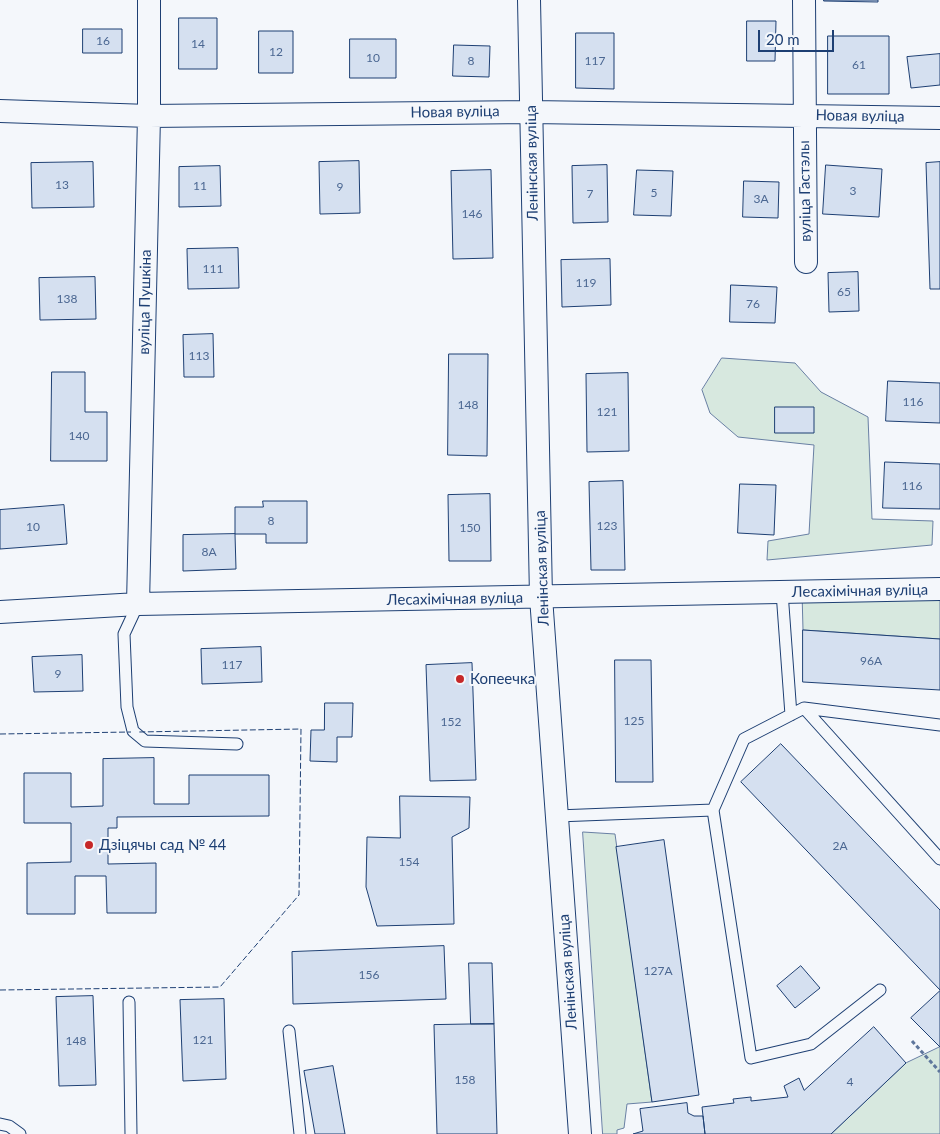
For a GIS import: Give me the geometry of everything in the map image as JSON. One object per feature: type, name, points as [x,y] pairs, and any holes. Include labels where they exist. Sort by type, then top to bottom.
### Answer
[{"type":"street","name":"вуліца Пушкіна","points":[[138,604],[150,116],[148,0]]},
{"type":"street","name":"Ленінская вуліца","points":[[529,0],[542,597],[580,1134]]},
{"type":"street","name":"вуліца Гастэлы","points":[[804,0],[803,115],[806,262]]},
{"type":"street","name":"Новая вуліца","points":[[0,111],[150,116],[531,112],[940,118]]},
{"type":"street","name":"Лесахімічная вуліца","points":[[0,612],[138,604],[940,589]]},
{"type":"lane","points":[[782,592],[791,715]]},
{"type":"lane","points":[[138,604],[124,634],[127,707],[133,731],[145,741],[237,744]]},
{"type":"lane","points":[[804,708],[940,859]]},
{"type":"lane","points":[[880,990],[811,1044],[751,1058],[713,810],[744,739],[804,708],[940,725]]},
{"type":"lane","points":[[557,816],[713,810]]},
{"type":"lane","points":[[129,1002],[131,1134]]},
{"type":"lane","points":[[288,1031],[300,1134]]},
{"type":"lane","points":[[0,1124],[9,1126],[20,1134]]},
{"type":"path","points":[[912,1041],[940,1072]]},
{"type":"shaded area","points":[[722,358],[795,363],[821,392],[868,417],[872,519],[933,521],[932,545],[767,560],[768,541],[809,534],[814,445],[738,437],[710,413],[702,390]]},
{"type":"shaded area","points":[[940,589],[940,639],[803,630],[802,592]]},
{"type":"shaded area","points":[[583,832],[615,834],[652,1102],[627,1104],[624,1128],[617,1130],[617,1134],[603,1134]]},
{"type":"shaded area","points":[[940,1047],[940,1134],[831,1134],[906,1063]]},
{"type":"building","points":[[878,0],[878,2],[824,1]]},
{"type":"building","points":[[179,18],[217,18],[217,69],[179,69]]},
{"type":"building","points":[[747,21],[776,21],[775,61],[747,61]]},
{"type":"building","points":[[83,29],[122,29],[122,53],[83,53]]},
{"type":"building","points":[[259,31],[293,31],[293,73],[259,73]]},
{"type":"building","points":[[576,33],[614,33],[614,89],[576,88]]},
{"type":"building","points":[[828,36],[889,36],[889,94],[828,94]]},
{"type":"building","points":[[350,39],[396,39],[396,78],[350,78]]},
{"type":"building","points":[[454,45],[490,46],[489,77],[453,76]]},
{"type":"building","points":[[940,54],[940,85],[911,88],[907,57]]},
{"type":"building","points":[[359,161],[360,213],[320,214],[319,162]]},
{"type":"building","points":[[93,162],[94,207],[32,208],[31,163]]},
{"type":"building","points":[[940,162],[940,289],[930,289],[926,163]]},
{"type":"building","points":[[607,165],[608,222],[573,223],[572,166]]},
{"type":"building","points":[[826,165],[882,169],[879,217],[823,214]]},
{"type":"building","points":[[220,166],[221,206],[179,207],[179,167]]},
{"type":"building","points":[[491,170],[493,258],[453,259],[451,171]]},
{"type":"building","points":[[637,170],[673,171],[671,216],[634,215]]},
{"type":"building","points":[[744,181],[779,182],[778,218],[743,217]]},
{"type":"building","points":[[238,248],[239,288],[188,289],[187,249]]},
{"type":"building","points":[[610,259],[611,305],[562,307],[561,260]]},
{"type":"building","points":[[858,272],[859,311],[829,312],[828,273]]},
{"type":"building","points":[[95,277],[96,319],[40,320],[39,278]]},
{"type":"building","points":[[731,285],[777,287],[775,323],[730,322]]},
{"type":"building","points":[[213,334],[214,377],[184,377],[183,335]]},
{"type":"building","points":[[449,354],[488,354],[487,456],[448,455]]},
{"type":"building","points":[[52,372],[85,372],[85,412],[107,412],[107,461],[51,461]]},
{"type":"building","points":[[628,373],[629,451],[587,452],[586,374]]},
{"type":"building","points":[[888,381],[940,383],[940,423],[886,421]]},
{"type":"building","points":[[775,407],[814,407],[814,433],[775,433]]},
{"type":"building","points":[[885,462],[940,464],[940,509],[883,508]]},
{"type":"building","points":[[623,481],[625,570],[591,570],[589,482]]},
{"type":"building","points":[[740,484],[776,485],[774,535],[738,533]]},
{"type":"building","points":[[490,494],[491,561],[449,561],[448,495]]},
{"type":"building","points":[[263,501],[307,501],[307,543],[266,543],[266,534],[235,534],[235,507],[263,507]]},
{"type":"building","points":[[64,505],[67,544],[0,549],[0,510]]},
{"type":"building","points":[[235,534],[236,569],[183,571],[183,535]]},
{"type":"building","points":[[803,630],[940,639],[940,690],[803,682]]},
{"type":"building","points":[[261,647],[262,682],[202,684],[201,649]]},
{"type":"building","points":[[82,655],[83,691],[34,692],[32,657]]},
{"type":"building","points":[[615,660],[651,660],[653,782],[616,782]]},
{"type":"building","points":[[472,663],[476,780],[430,781],[426,665]]},
{"type":"building","points":[[325,703],[353,703],[352,737],[337,737],[337,762],[310,761],[311,730],[324,730]]},
{"type":"building","points":[[781,744],[940,910],[940,990],[741,782]]},
{"type":"building","name":"Дзіцячы сад № 44","points":[[154,758],[154,804],[189,804],[189,775],[269,775],[269,816],[117,817],[117,828],[108,828],[108,864],[156,863],[156,913],[107,913],[106,876],[75,876],[75,914],[27,914],[27,863],[71,862],[71,823],[24,823],[24,773],[71,773],[71,807],[103,806],[103,759]]},
{"type":"building","points":[[400,796],[470,797],[469,828],[452,837],[454,924],[377,926],[366,887],[367,837],[400,838]]},
{"type":"building","points":[[664,840],[699,1095],[652,1102],[616,847]]},
{"type":"building","points":[[444,946],[446,999],[293,1004],[292,952]]},
{"type":"building","points":[[469,963],[492,963],[494,1024],[471,1024]]},
{"type":"building","points":[[801,966],[820,988],[795,1008],[777,986]]},
{"type":"building","points":[[940,991],[940,1047],[911,1018]]},
{"type":"building","points":[[93,996],[96,1085],[59,1086],[56,997]]},
{"type":"building","points":[[224,999],[226,1079],[183,1081],[180,1000]]},
{"type":"building","points":[[494,1024],[497,1134],[437,1134],[434,1025]]},
{"type":"building","points":[[874,1027],[906,1063],[831,1134],[705,1134],[702,1107],[734,1103],[733,1099],[751,1097],[751,1101],[788,1097],[784,1086],[799,1078],[804,1090]]},
{"type":"building","points":[[333,1066],[345,1134],[315,1134],[304,1071]]},
{"type":"building","points":[[687,1103],[688,1113],[694,1116],[703,1116],[705,1134],[633,1134],[643,1131],[640,1109]]},
{"type":"fence","points":[[0,990],[220,987],[299,895],[301,729],[139,732]]},
{"type":"fence","points":[[0,734],[131,732]]},
{"type":"place","name":"Копеечка","points":[[460,679]]},
{"type":"place","name":"Дзіцячы сад № 44","points":[[89,845]]}]
